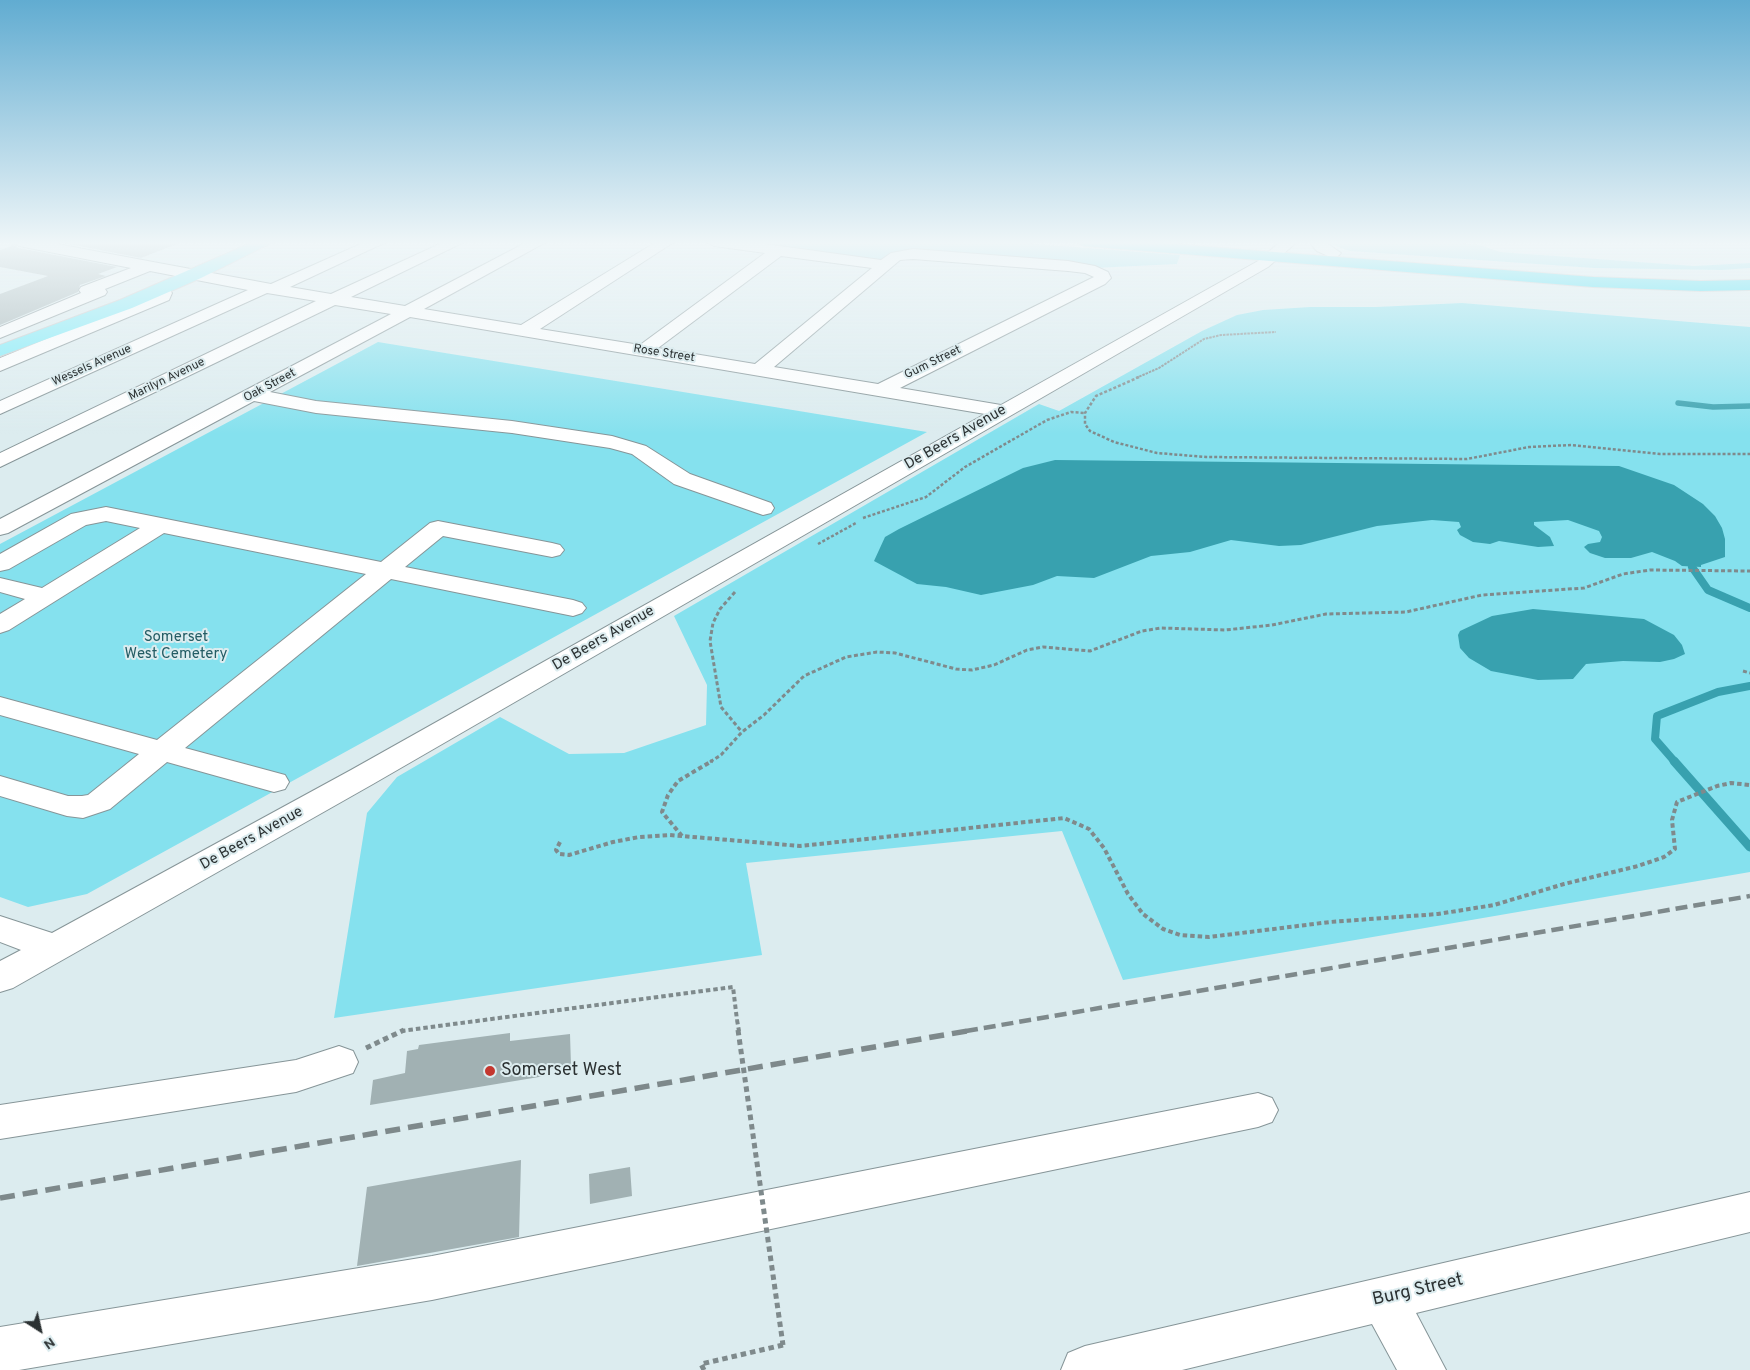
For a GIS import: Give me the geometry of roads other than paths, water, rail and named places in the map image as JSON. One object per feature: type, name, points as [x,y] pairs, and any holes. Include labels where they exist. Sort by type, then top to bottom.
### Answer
[{"type":"main road","points":[[41,334],[99,306]]},
{"type":"main road","points":[[0,350],[118,306]]},
{"type":"street","points":[[0,333],[65,306]]},
{"type":"street","points":[[0,365],[142,306]]},
{"type":"street","name":"Wessels Avenue","points":[[0,408],[231,306]]},
{"type":"street","name":"Marilyn Avenue","points":[[0,461],[321,306]]},
{"type":"street","name":"Rose Street","points":[[379,306],[1004,411]]},
{"type":"street","name":"Oak Street","points":[[1,528],[421,306]]},
{"type":"street","points":[[524,331],[564,306]]},
{"type":"street","points":[[643,351],[704,306]]},
{"type":"street","points":[[759,370],[834,306]]},
{"type":"street","name":"Gum Street","points":[[882,390],[1047,306]]},
{"type":"street","name":"De Beers Avenue","points":[[0,978],[362,778],[1189,306]]},
{"type":"street","points":[[0,338],[21,342]]},
{"type":"street","points":[[254,395],[316,406],[512,427],[612,442],[639,450],[682,479],[763,508]]},
{"type":"street","points":[[0,564],[88,516],[117,514],[573,608]]},
{"type":"street","points":[[0,624],[162,524]]},
{"type":"street","points":[[0,786],[67,806],[91,805],[109,796],[433,530],[441,527],[552,550]]},
{"type":"street","points":[[0,585],[45,596]]},
{"type":"street","points":[[0,706],[274,782]]},
{"type":"street","points":[[0,930],[54,947]]},
{"type":"street","points":[[0,1122],[296,1076],[339,1062]]},
{"type":"street","points":[[0,1350],[432,1278],[1258,1110]]},
{"type":"street","name":"Burg Street","points":[[1086,1370],[1750,1212]]},
{"type":"street","points":[[1384,1300],[1422,1370]]},
{"type":"waterway","points":[[1678,403],[1713,407],[1750,406]]},
{"type":"waterway","points":[[1692,567],[1708,590],[1750,608]]},
{"type":"waterway","points":[[1675,762],[1655,739],[1657,716],[1718,692],[1750,686]]},
{"type":"waterway","points":[[1674,761],[1750,847]]},
{"type":"railway","points":[[966,1031],[1750,896]]},
{"type":"railway","points":[[0,1198],[973,1030]]},
{"type":"place","name":"Somerset West","points":[[490,1071]]},
{"type":"park label","name":"Somerset West Cemetery","points":[[176,646]]}]
